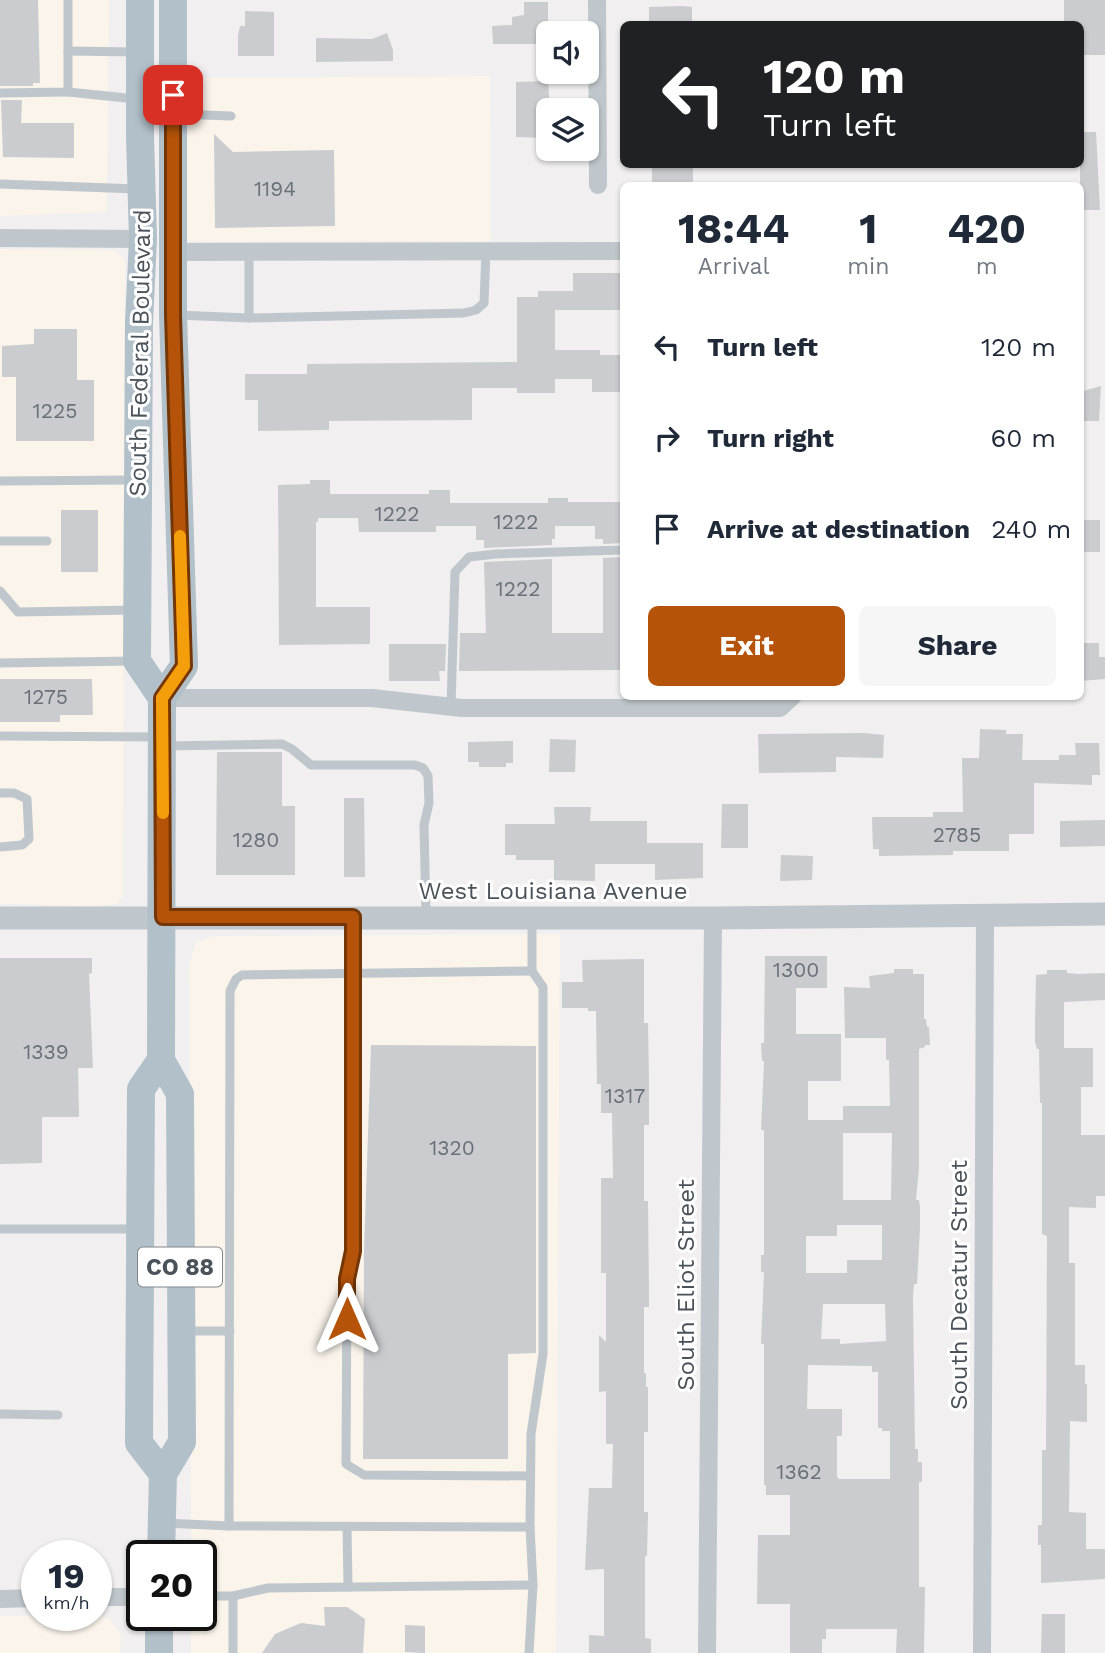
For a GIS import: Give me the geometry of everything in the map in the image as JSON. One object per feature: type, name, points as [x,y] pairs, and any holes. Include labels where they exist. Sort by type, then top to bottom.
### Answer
[{"type":"main road","name":"South Federal Boulevard","points":[[137,661],[142,239],[140,0]]},
{"type":"main road","name":"South Federal Boulevard","points":[[162,698],[184,666],[173,315],[173,0]]},
{"type":"main road","points":[[137,661],[162,698]]},
{"type":"main road","name":"CO 88","points":[[161,1540],[163,1474],[182,1442],[180,1094],[161,1060],[162,698]]},
{"type":"main road","name":"CO 88","points":[[161,1060],[141,1089],[139,1443],[163,1474]]},
{"type":"main road","points":[[159,1631],[159,1653]]},
{"type":"street","points":[[597,0],[598,185]]},
{"type":"street","points":[[0,239],[142,239]]},
{"type":"street","points":[[175,252],[620,251]]},
{"type":"street","points":[[162,698],[372,698],[451,706],[780,708],[789,700]]},
{"type":"street","name":"West Louisiana Avenue","points":[[0,918],[713,918],[1105,914]]},
{"type":"street","name":"South Decatur Street","points":[[982,1653],[985,917]]},
{"type":"street","name":"South Eliot Street","points":[[707,1653],[713,918]]},
{"type":"street","points":[[0,1599],[21,1598]]},
{"type":"lane","points":[[68,0],[68,92]]},
{"type":"lane","points":[[68,51],[140,52]]},
{"type":"lane","points":[[0,93],[68,92],[140,99]]},
{"type":"lane","points":[[173,114],[231,116]]},
{"type":"lane","points":[[0,184],[142,189]]},
{"type":"lane","points":[[173,315],[249,318],[464,313],[476,310],[484,303],[486,251]]},
{"type":"lane","points":[[249,252],[249,318]]},
{"type":"lane","points":[[0,481],[138,480]]},
{"type":"lane","points":[[0,541],[47,541]]},
{"type":"lane","points":[[451,706],[454,572],[469,556],[620,550]]},
{"type":"lane","points":[[0,591],[18,612],[137,610]]},
{"type":"lane","points":[[0,663],[137,661]]},
{"type":"lane","points":[[0,736],[282,744],[311,765],[415,765],[423,768],[428,776],[429,803],[425,825],[426,917]]},
{"type":"lane","points":[[0,793],[14,793],[27,799],[29,839],[22,845],[0,847]]},
{"type":"lane","points":[[353,917],[353,1251],[347,1279],[346,1464],[364,1475],[530,1476]]},
{"type":"lane","points":[[529,1653],[533,1585],[530,1527],[531,1434],[543,1354],[542,987],[532,971],[532,917]]},
{"type":"lane","points":[[229,1526],[232,984],[242,975],[532,971]]},
{"type":"lane","points":[[0,1229],[140,1229]]},
{"type":"lane","points":[[180,1331],[230,1331]]},
{"type":"lane","points":[[0,1414],[58,1415]]},
{"type":"lane","points":[[162,1523],[229,1526],[530,1527]]},
{"type":"lane","points":[[347,1527],[348,1587]]},
{"type":"lane","points":[[217,1596],[233,1596],[268,1588],[533,1585]]},
{"type":"lane","points":[[233,1596],[233,1653]]},
{"type":"shaded area","points":[[0,0],[109,0],[107,212],[0,216]]},
{"type":"shaded area","points":[[490,76],[491,241],[186,241],[182,78]]},
{"type":"shaded area","points":[[0,249],[114,250],[125,260],[123,897],[117,904],[0,904]]},
{"type":"shaded area","points":[[560,934],[556,1653],[191,1653],[191,1631],[217,1631],[217,1540],[191,1540],[189,964],[196,942],[215,936]]},
{"type":"shaded area","points":[[0,1616],[21,1616],[21,1631],[112,1631],[112,1622],[121,1635],[120,1653],[0,1653]]},
{"type":"building","points":[[0,0],[38,0],[40,83],[33,83],[33,86],[0,86]]},
{"type":"building","points":[[1064,0],[1105,0],[1105,55],[1084,55],[1084,21],[1064,21]]},
{"type":"building","points":[[524,2],[548,2],[548,21],[536,21],[536,44],[493,44],[492,26],[512,25],[512,17],[524,15]]},
{"type":"building","points":[[649,7],[692,7],[692,21],[649,21]]},
{"type":"building","points":[[245,11],[274,12],[274,56],[238,56],[238,35],[240,26],[245,26]]},
{"type":"building","points":[[387,33],[393,50],[393,61],[316,62],[316,38],[372,39]]},
{"type":"building","points":[[516,82],[548,84],[549,98],[536,98],[536,138],[516,137]]},
{"type":"building","points":[[1,100],[22,100],[21,123],[74,123],[74,158],[3,157]]},
{"type":"building","points":[[1084,132],[1096,132],[1100,210],[1084,210],[1084,182],[1080,182],[1080,168],[1084,168]]},
{"type":"building","points":[[214,134],[233,152],[334,150],[335,226],[215,228]]},
{"type":"building","points":[[652,168],[693,168],[693,182],[652,182]]},
{"type":"building","points":[[573,273],[620,273],[620,310],[555,310],[555,350],[600,350],[600,355],[620,355],[620,392],[592,392],[592,379],[555,379],[555,393],[517,393],[517,388],[472,388],[472,420],[329,421],[329,430],[258,431],[258,400],[245,400],[245,374],[307,374],[307,364],[517,362],[517,297],[538,297],[538,291],[573,291]]},
{"type":"building","points":[[34,329],[77,329],[77,380],[94,380],[94,441],[16,441],[16,377],[2,377],[2,346],[34,344]]},
{"type":"building","points":[[1101,386],[1099,421],[1084,421],[1084,391]]},
{"type":"building","points":[[310,480],[330,480],[330,494],[429,494],[429,490],[450,490],[450,503],[548,503],[548,498],[568,498],[568,502],[620,502],[620,543],[603,544],[603,539],[595,539],[595,526],[555,526],[552,545],[484,548],[484,540],[476,540],[476,526],[436,526],[436,532],[359,532],[358,518],[318,518],[316,607],[370,607],[370,644],[279,645],[278,485],[310,484]]},
{"type":"building","points":[[61,510],[98,510],[98,572],[61,572]]},
{"type":"building","points":[[1084,520],[1100,520],[1100,552],[1084,552]]},
{"type":"building","points":[[620,557],[620,670],[459,671],[460,633],[486,633],[484,562],[552,559],[552,633],[603,633],[603,558]]},
{"type":"building","points":[[1084,643],[1099,643],[1099,657],[1105,657],[1105,679],[1084,681]]},
{"type":"building","points":[[389,644],[446,644],[445,671],[439,671],[440,681],[389,681]]},
{"type":"building","points":[[0,679],[92,679],[93,715],[60,715],[60,722],[0,722]]},
{"type":"building","points":[[980,729],[1023,734],[1022,760],[1059,760],[1059,755],[1076,755],[1075,743],[1099,743],[1100,775],[1092,775],[1092,785],[1034,783],[1034,834],[1009,834],[1009,851],[953,851],[953,855],[879,856],[879,849],[873,849],[872,817],[933,817],[933,812],[963,812],[962,758],[979,758]]},
{"type":"building","points":[[758,734],[884,735],[883,758],[836,757],[836,772],[759,773]]},
{"type":"building","points":[[550,739],[576,740],[575,772],[549,772]]},
{"type":"building","points":[[513,741],[513,763],[506,763],[506,767],[479,767],[479,762],[468,762],[468,742]]},
{"type":"building","points":[[217,752],[282,752],[282,806],[295,806],[295,875],[216,875]]},
{"type":"building","points":[[344,798],[364,798],[365,877],[344,877]]},
{"type":"building","points":[[722,804],[748,804],[748,848],[721,848]]},
{"type":"building","points":[[554,807],[591,807],[590,821],[647,821],[647,843],[703,843],[703,878],[655,880],[655,864],[595,864],[595,881],[554,880],[554,860],[516,860],[516,855],[505,855],[505,824],[555,824]]},
{"type":"building","points":[[1105,820],[1105,846],[1060,847],[1060,821]]},
{"type":"building","points":[[781,855],[813,856],[812,880],[780,881]]},
{"type":"building","points":[[765,956],[827,956],[827,988],[796,988],[796,1034],[841,1034],[841,1081],[808,1081],[808,1120],[843,1120],[843,1106],[890,1106],[886,1038],[845,1038],[844,987],[870,988],[869,976],[894,973],[894,969],[913,969],[913,974],[924,974],[924,1019],[929,1027],[930,1045],[919,1049],[919,1168],[916,1200],[919,1200],[920,1207],[920,1228],[917,1284],[914,1284],[913,1297],[915,1449],[918,1449],[918,1462],[922,1462],[922,1482],[919,1482],[919,1587],[925,1587],[924,1653],[896,1653],[897,1629],[826,1629],[826,1639],[822,1639],[822,1653],[790,1653],[790,1604],[757,1604],[758,1535],[790,1535],[790,1495],[766,1495],[764,1485],[764,1344],[761,1344],[764,1272],[761,1272],[761,1255],[764,1255],[764,1130],[761,1130],[764,1061],[761,1043],[764,1043]],"holes":[[[843,1133],[892,1133],[891,1200],[843,1200]],[[837,1225],[882,1225],[882,1260],[847,1260],[847,1273],[806,1273],[806,1236],[837,1236]],[[823,1304],[885,1304],[886,1341],[840,1344],[840,1339],[821,1339]],[[808,1365],[872,1366],[872,1372],[878,1372],[878,1428],[890,1431],[890,1479],[839,1479],[837,1436],[842,1436],[842,1409],[807,1409]]]},
{"type":"building","points":[[0,958],[92,958],[92,973],[89,974],[93,1068],[78,1068],[79,1117],[42,1117],[42,1163],[0,1164]]},
{"type":"building","points":[[644,959],[644,1023],[648,1023],[649,1081],[649,1125],[644,1125],[644,1201],[648,1201],[649,1293],[649,1307],[644,1307],[644,1373],[648,1387],[648,1432],[644,1432],[644,1512],[648,1512],[645,1638],[651,1639],[651,1653],[589,1653],[589,1635],[604,1636],[604,1569],[585,1570],[589,1488],[612,1488],[613,1444],[606,1444],[606,1391],[599,1392],[599,1335],[606,1342],[606,1273],[601,1273],[601,1178],[613,1178],[612,1113],[601,1113],[601,1084],[597,1084],[596,1011],[588,1011],[588,1008],[562,1008],[562,982],[583,982],[582,960]]},
{"type":"building","points":[[1047,970],[1067,970],[1067,973],[1078,974],[1105,973],[1105,1000],[1064,1002],[1064,1048],[1093,1048],[1093,1087],[1081,1087],[1081,1135],[1105,1135],[1105,1196],[1096,1196],[1096,1208],[1069,1207],[1069,1263],[1075,1263],[1075,1365],[1085,1365],[1087,1422],[1070,1421],[1069,1512],[1086,1513],[1086,1549],[1105,1549],[1105,1579],[1041,1583],[1038,1525],[1042,1525],[1042,1450],[1046,1450],[1047,1236],[1042,1234],[1042,1103],[1035,1021],[1036,975],[1047,974]]},
{"type":"building","points":[[371,1045],[536,1046],[536,1353],[508,1354],[508,1459],[363,1459],[364,1251]]},
{"type":"building","points":[[324,1607],[347,1607],[365,1619],[363,1653],[262,1653],[275,1634],[301,1623],[325,1626]]},
{"type":"building","points":[[1042,1614],[1065,1614],[1065,1653],[1041,1653]]},
{"type":"building","points":[[405,1625],[425,1626],[425,1653],[405,1652]]},
{"type":"slow traffic","points":[[163,813],[162,698],[184,666],[180,536]]},
{"type":"route","points":[[173,95],[173,315],[184,666],[162,698],[163,917],[353,917],[353,1251],[347,1279],[347,1319]]}]
